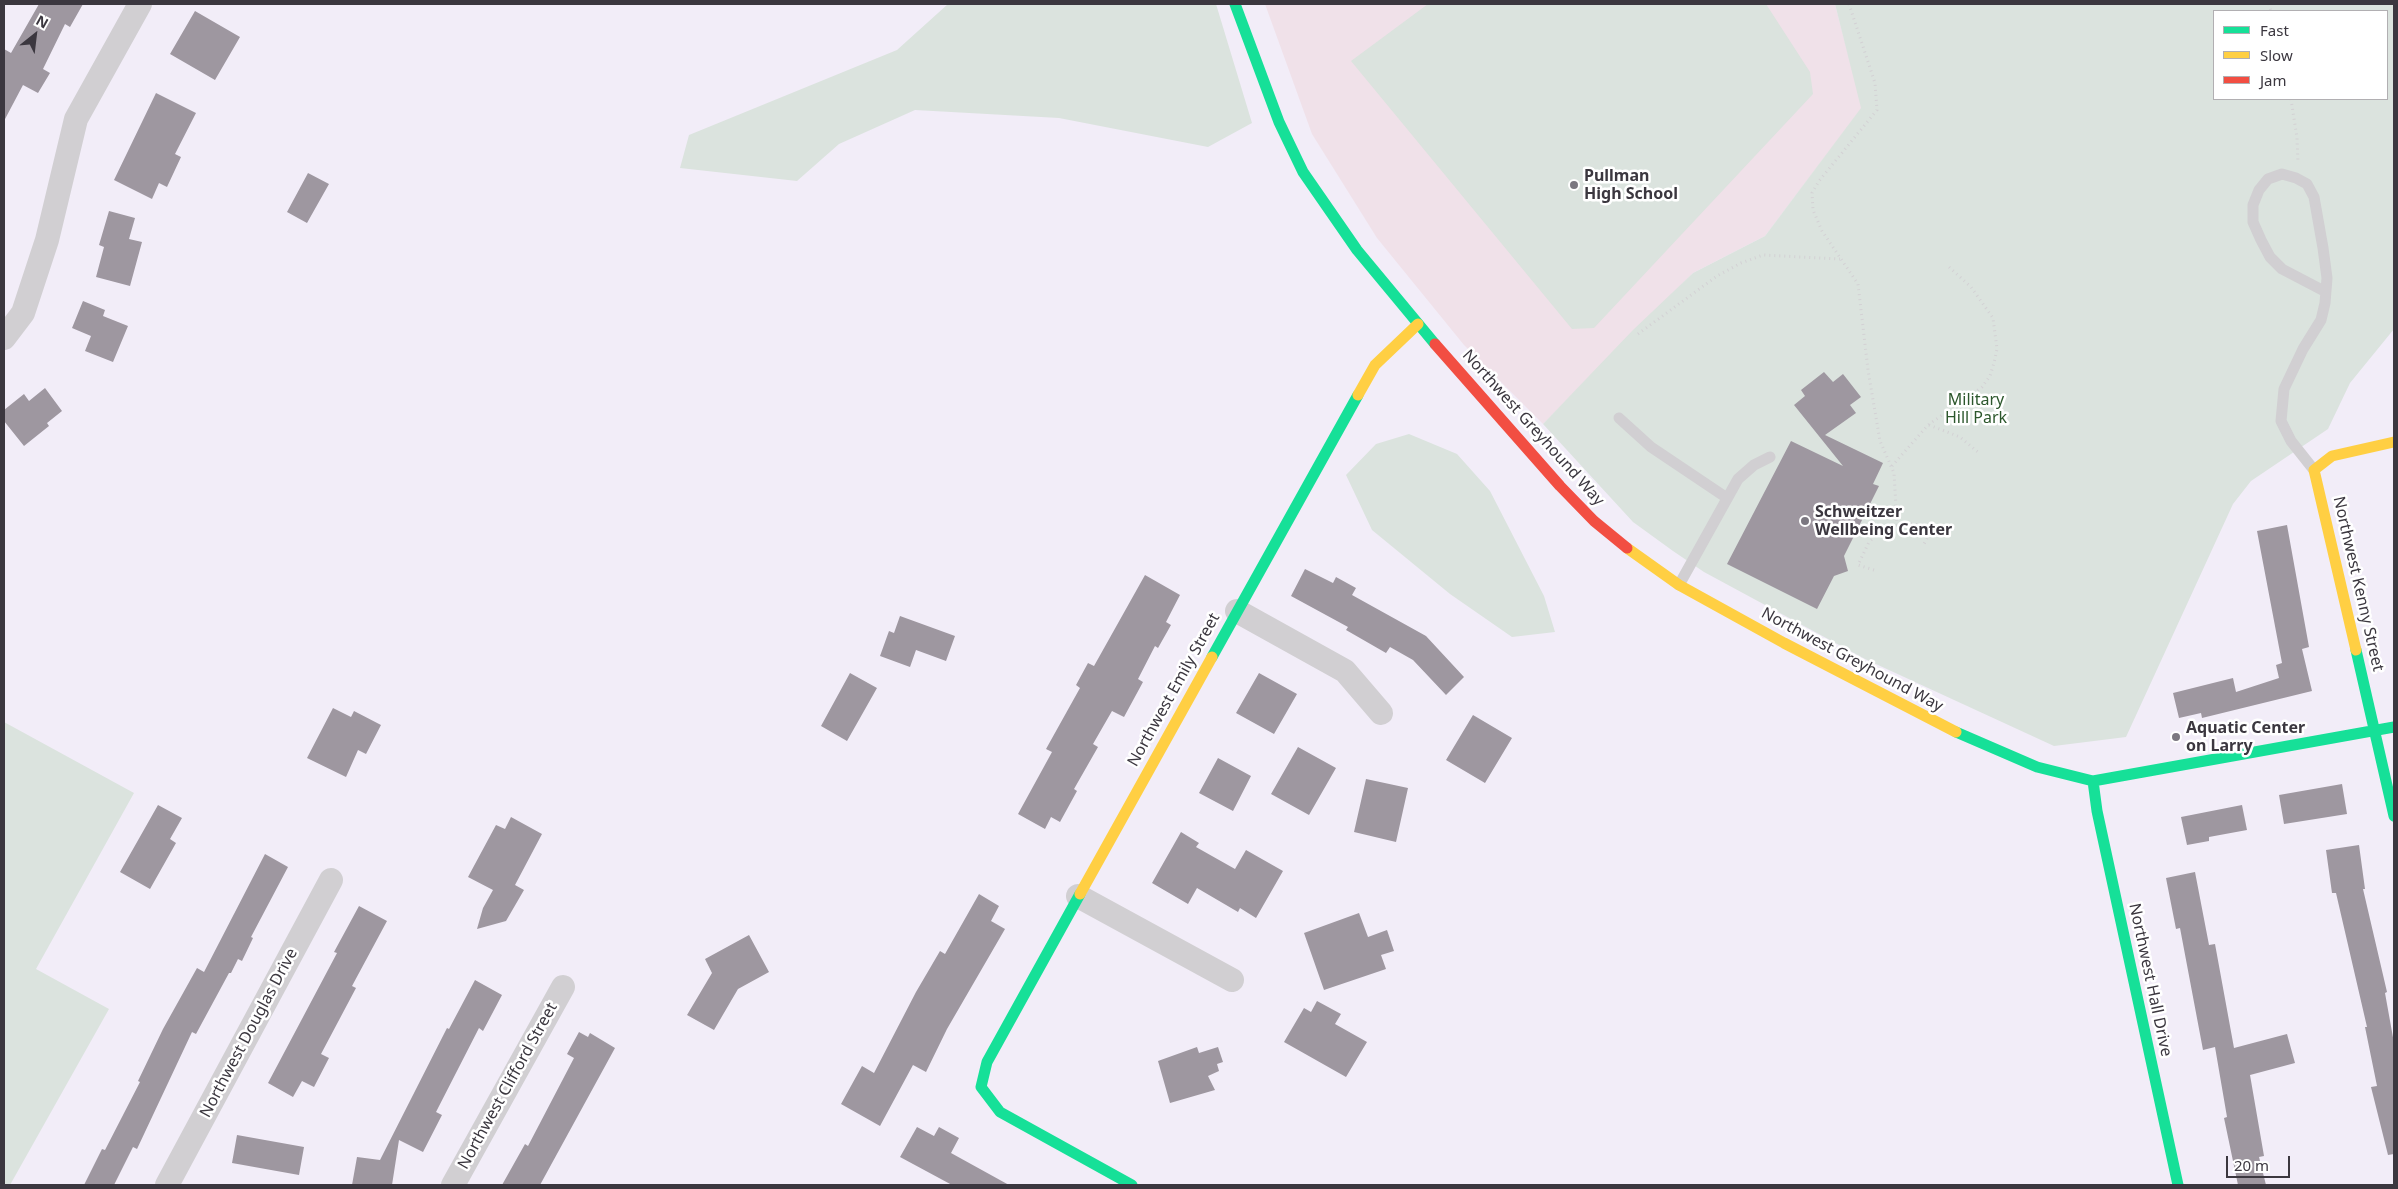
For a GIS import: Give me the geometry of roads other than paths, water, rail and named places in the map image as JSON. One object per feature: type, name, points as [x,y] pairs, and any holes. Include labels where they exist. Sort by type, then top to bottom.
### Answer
[{"type":"street","points":[[4,338],[23,313],[46,240],[76,119],[140,4]]},
{"type":"street","name":"Northwest Greyhound Way","points":[[1235,4],[1279,122],[1303,172],[1357,250],[1418,324],[1560,486],[1594,521],[1679,585],[1800,652],[1954,731],[2037,767],[2093,781]]},
{"type":"street","name":"Northwest Emily Street","points":[[1132,1185],[1000,1112],[981,1087],[987,1062],[1366,379],[1382,358],[1418,324]]},
{"type":"street","points":[[2314,470],[2332,456],[2394,442]]},
{"type":"street","name":"Northwest Kenny Street","points":[[2314,470],[2376,731],[2394,816]]},
{"type":"street","points":[[1237,611],[1345,671],[1381,713]]},
{"type":"street","points":[[2093,781],[2394,727]]},
{"type":"street","name":"Northwest Hall Drive","points":[[2093,781],[2097,811],[2178,1185]]},
{"type":"street","name":"Northwest Douglas Drive","points":[[167,1185],[331,880]]},
{"type":"street","points":[[1078,896],[1232,980]]},
{"type":"street","name":"Northwest Clifford Street","points":[[453,1185],[563,987]]},
{"type":"lane","points":[[2314,470],[2291,441],[2281,421],[2284,389],[2303,349],[2321,320],[2326,292],[2326,271],[2314,197],[2307,184],[2282,174],[2268,179],[2259,190],[2253,205],[2253,222],[2270,257],[2282,269],[2326,292]]},
{"type":"lane","points":[[1620,418],[1651,447],[1727,498]]},
{"type":"lane","points":[[1679,585],[1738,479],[1754,465],[1770,457]]},
{"type":"place","name":"Pullman High School","points":[[1574,185]]},
{"type":"place","name":"Schweitzer Wellbeing Center","points":[[1805,521]]},
{"type":"place","name":"Aquatic Center on Larry","points":[[2176,737]]},
{"type":"park label","name":"Military Hill Park","points":[[1976,409]]}]
